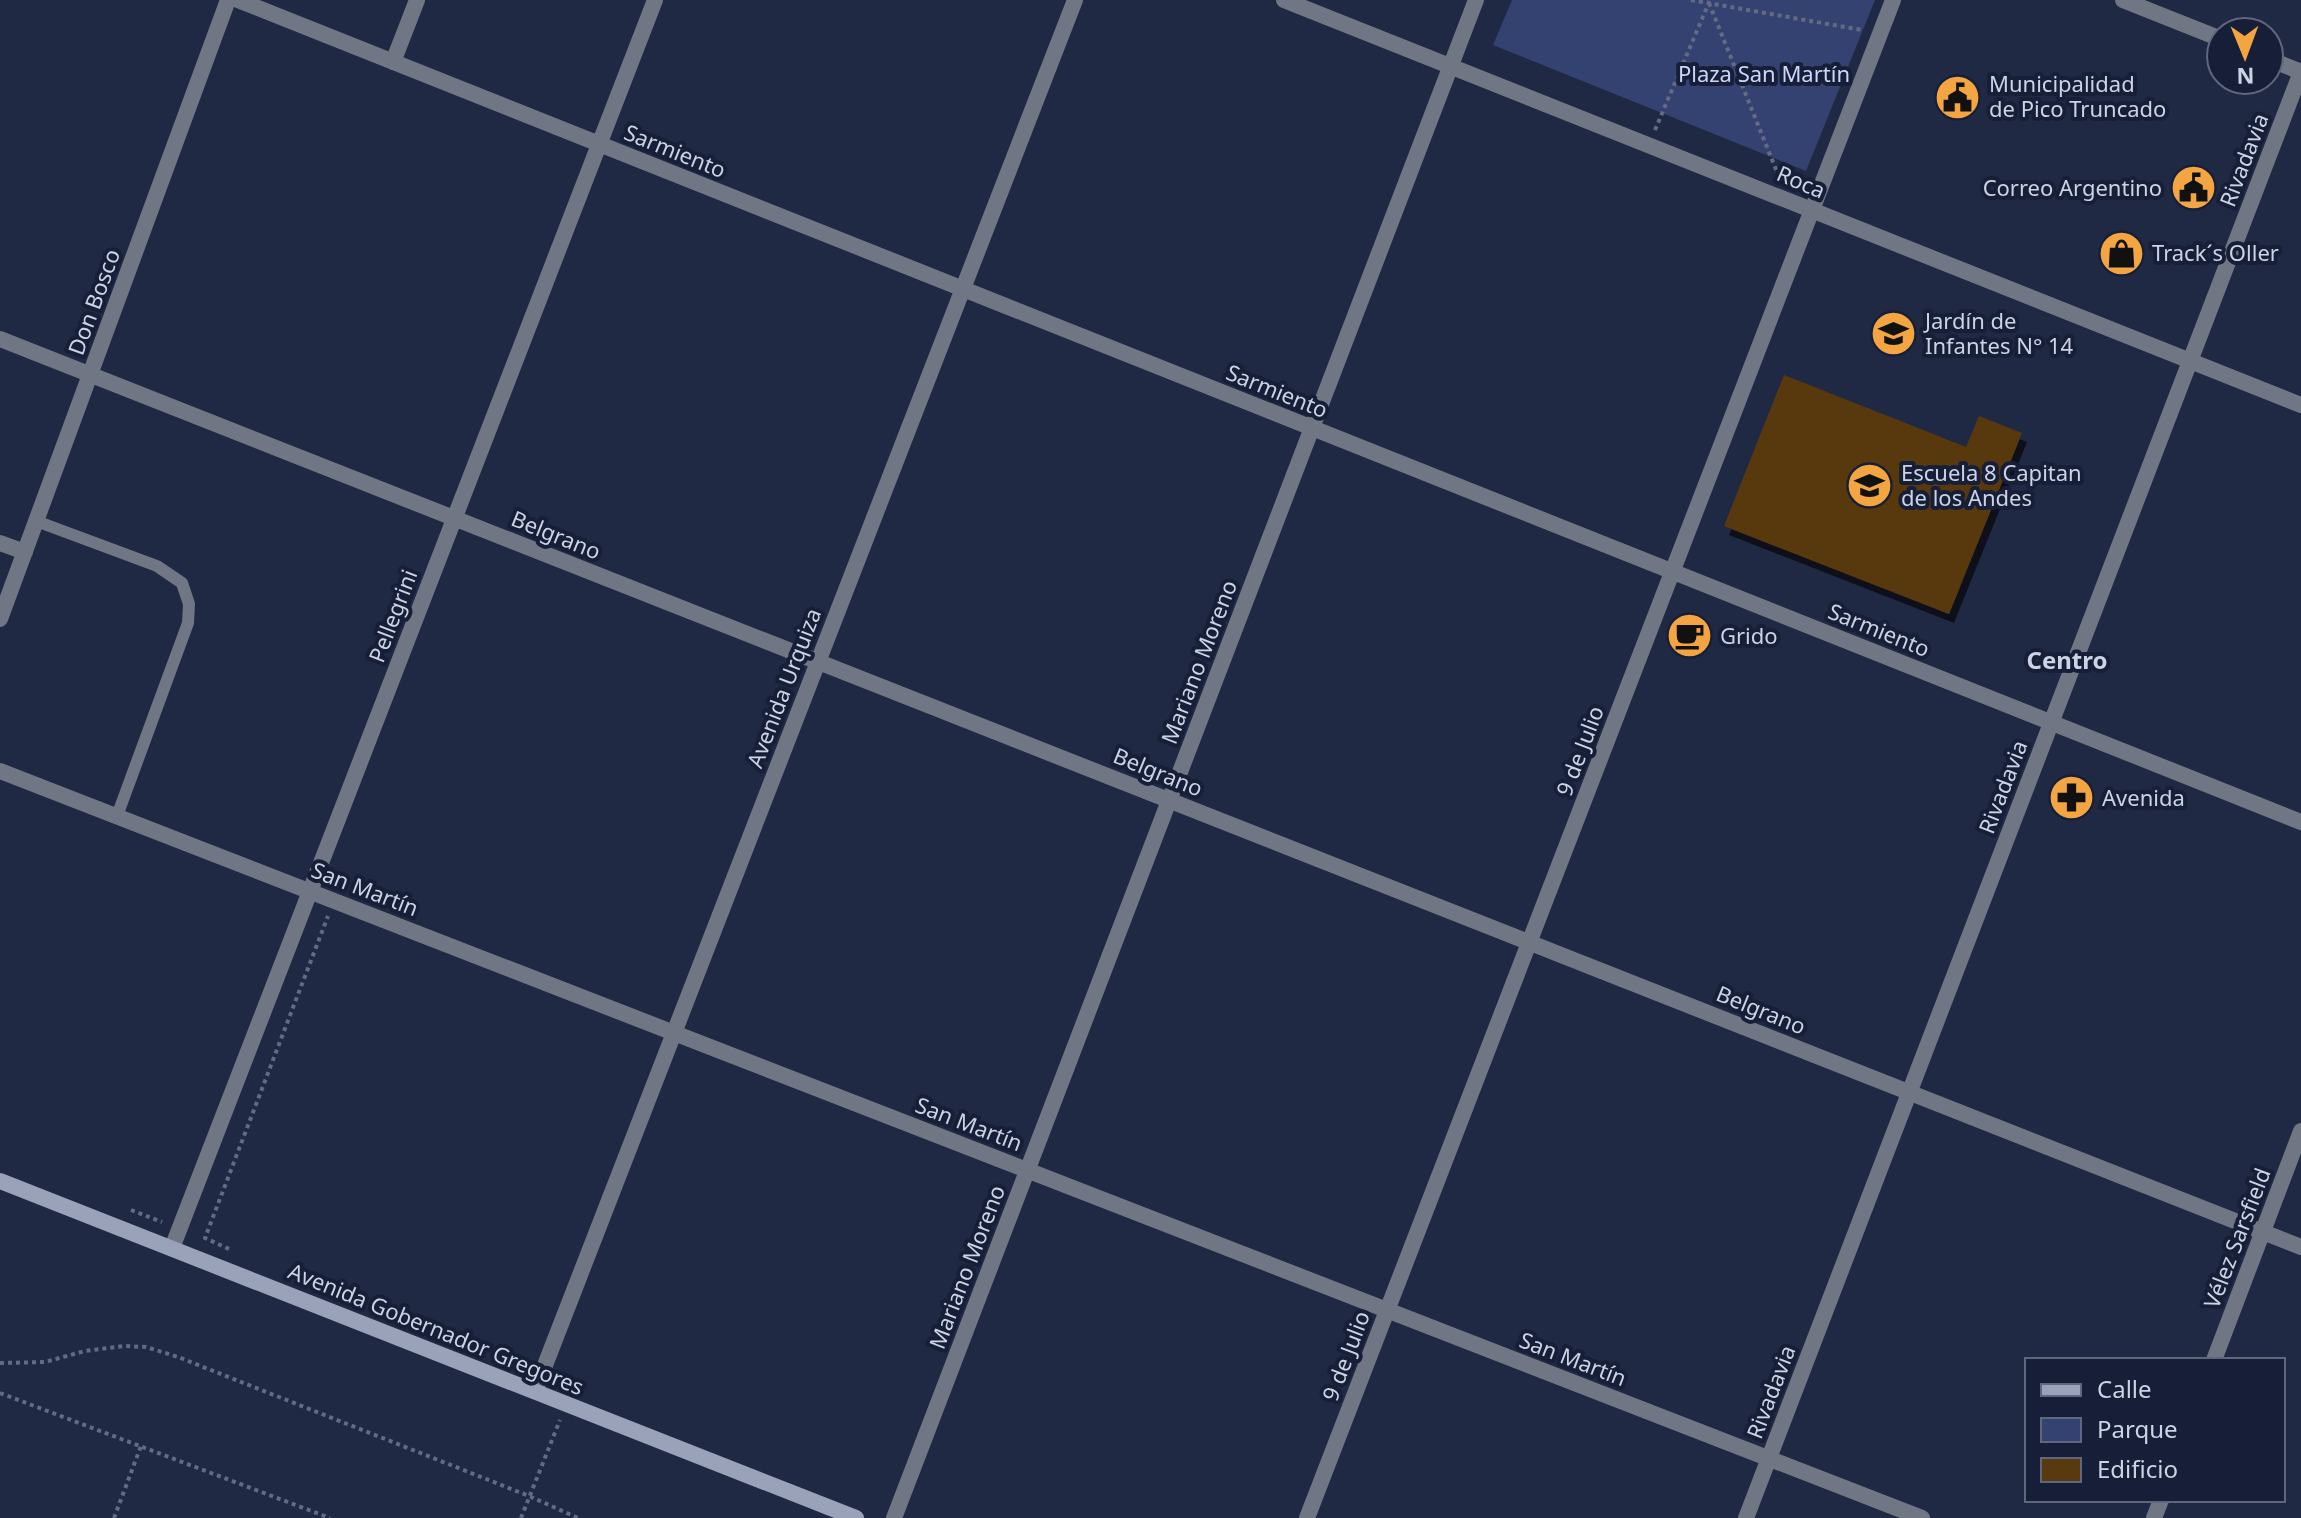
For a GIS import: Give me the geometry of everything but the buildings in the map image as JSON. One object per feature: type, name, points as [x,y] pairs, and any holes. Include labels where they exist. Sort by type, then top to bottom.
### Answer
[{"type":"main road","name":"Avenida Gobernador Gregores","points":[[0,1181],[856,1518]]},
{"type":"street","name":"Don Bosco","points":[[0,619],[228,0]]},
{"type":"street","name":"Sarmiento","points":[[238,0],[2301,822]]},
{"type":"street","points":[[393,62],[417,0]]},
{"type":"street","name":"Pellegrini","points":[[172,1248],[655,0]]},
{"type":"street","name":"Avenida Urquiza","points":[[535,1391],[1075,0]]},
{"type":"street","name":"Roca","points":[[1284,0],[2301,405]]},
{"type":"street","name":"Mariano Moreno","points":[[894,1518],[1476,0]]},
{"type":"street","name":"9 de Julio","points":[[1307,1518],[1893,0]]},
{"type":"street","points":[[2123,0],[2205,33]]},
{"type":"street","name":"Rivadavia","points":[[1746,1518],[2301,72]]},
{"type":"street","name":"Belgrano","points":[[0,339],[2301,1247]]},
{"type":"street","points":[[0,543],[25,552]]},
{"type":"street","name":"San Martín","points":[[0,771],[1922,1518]]},
{"type":"street","name":"Vélez Sarsfield","points":[[2215,1358],[2301,1131]]},
{"type":"lane","points":[[36,521],[157,566],[182,583],[189,604],[188,623],[117,816]]},
{"type":"path","points":[[1691,0],[1880,34]]},
{"type":"path","points":[[1649,144],[1710,2]]},
{"type":"path","points":[[1710,2],[1789,201]]},
{"type":"path","points":[[225,1270],[235,1252],[205,1238],[334,901]]},
{"type":"path","points":[[0,1363],[45,1362],[85,1351],[124,1346],[146,1347],[178,1357],[578,1518]]},
{"type":"path","points":[[0,1393],[330,1518]]},
{"type":"path","points":[[521,1518],[566,1404]]},
{"type":"path","points":[[114,1518],[141,1446]]},
{"type":"green space","name":"Plaza San Martín","points":[[1512,0],[1875,0],[1806,171],[1493,45]]},
{"type":"place","name":"Municipalidad de Pico Truncado","points":[[1958,97]]},
{"type":"place","name":"Correo Argentino","points":[[2193,188]]},
{"type":"place","name":"Track´s Oller","points":[[2121,253]]},
{"type":"place","name":"Jardín de Infantes N° 14","points":[[1894,334]]},
{"type":"place","name":"Escuela 8 Capitan de los Andes","points":[[1870,486]]},
{"type":"place","name":"Grido","points":[[1689,636]]},
{"type":"place","name":"Avenida","points":[[2071,798]]},
{"type":"district","name":"Centro","points":[[2067,661]]}]
